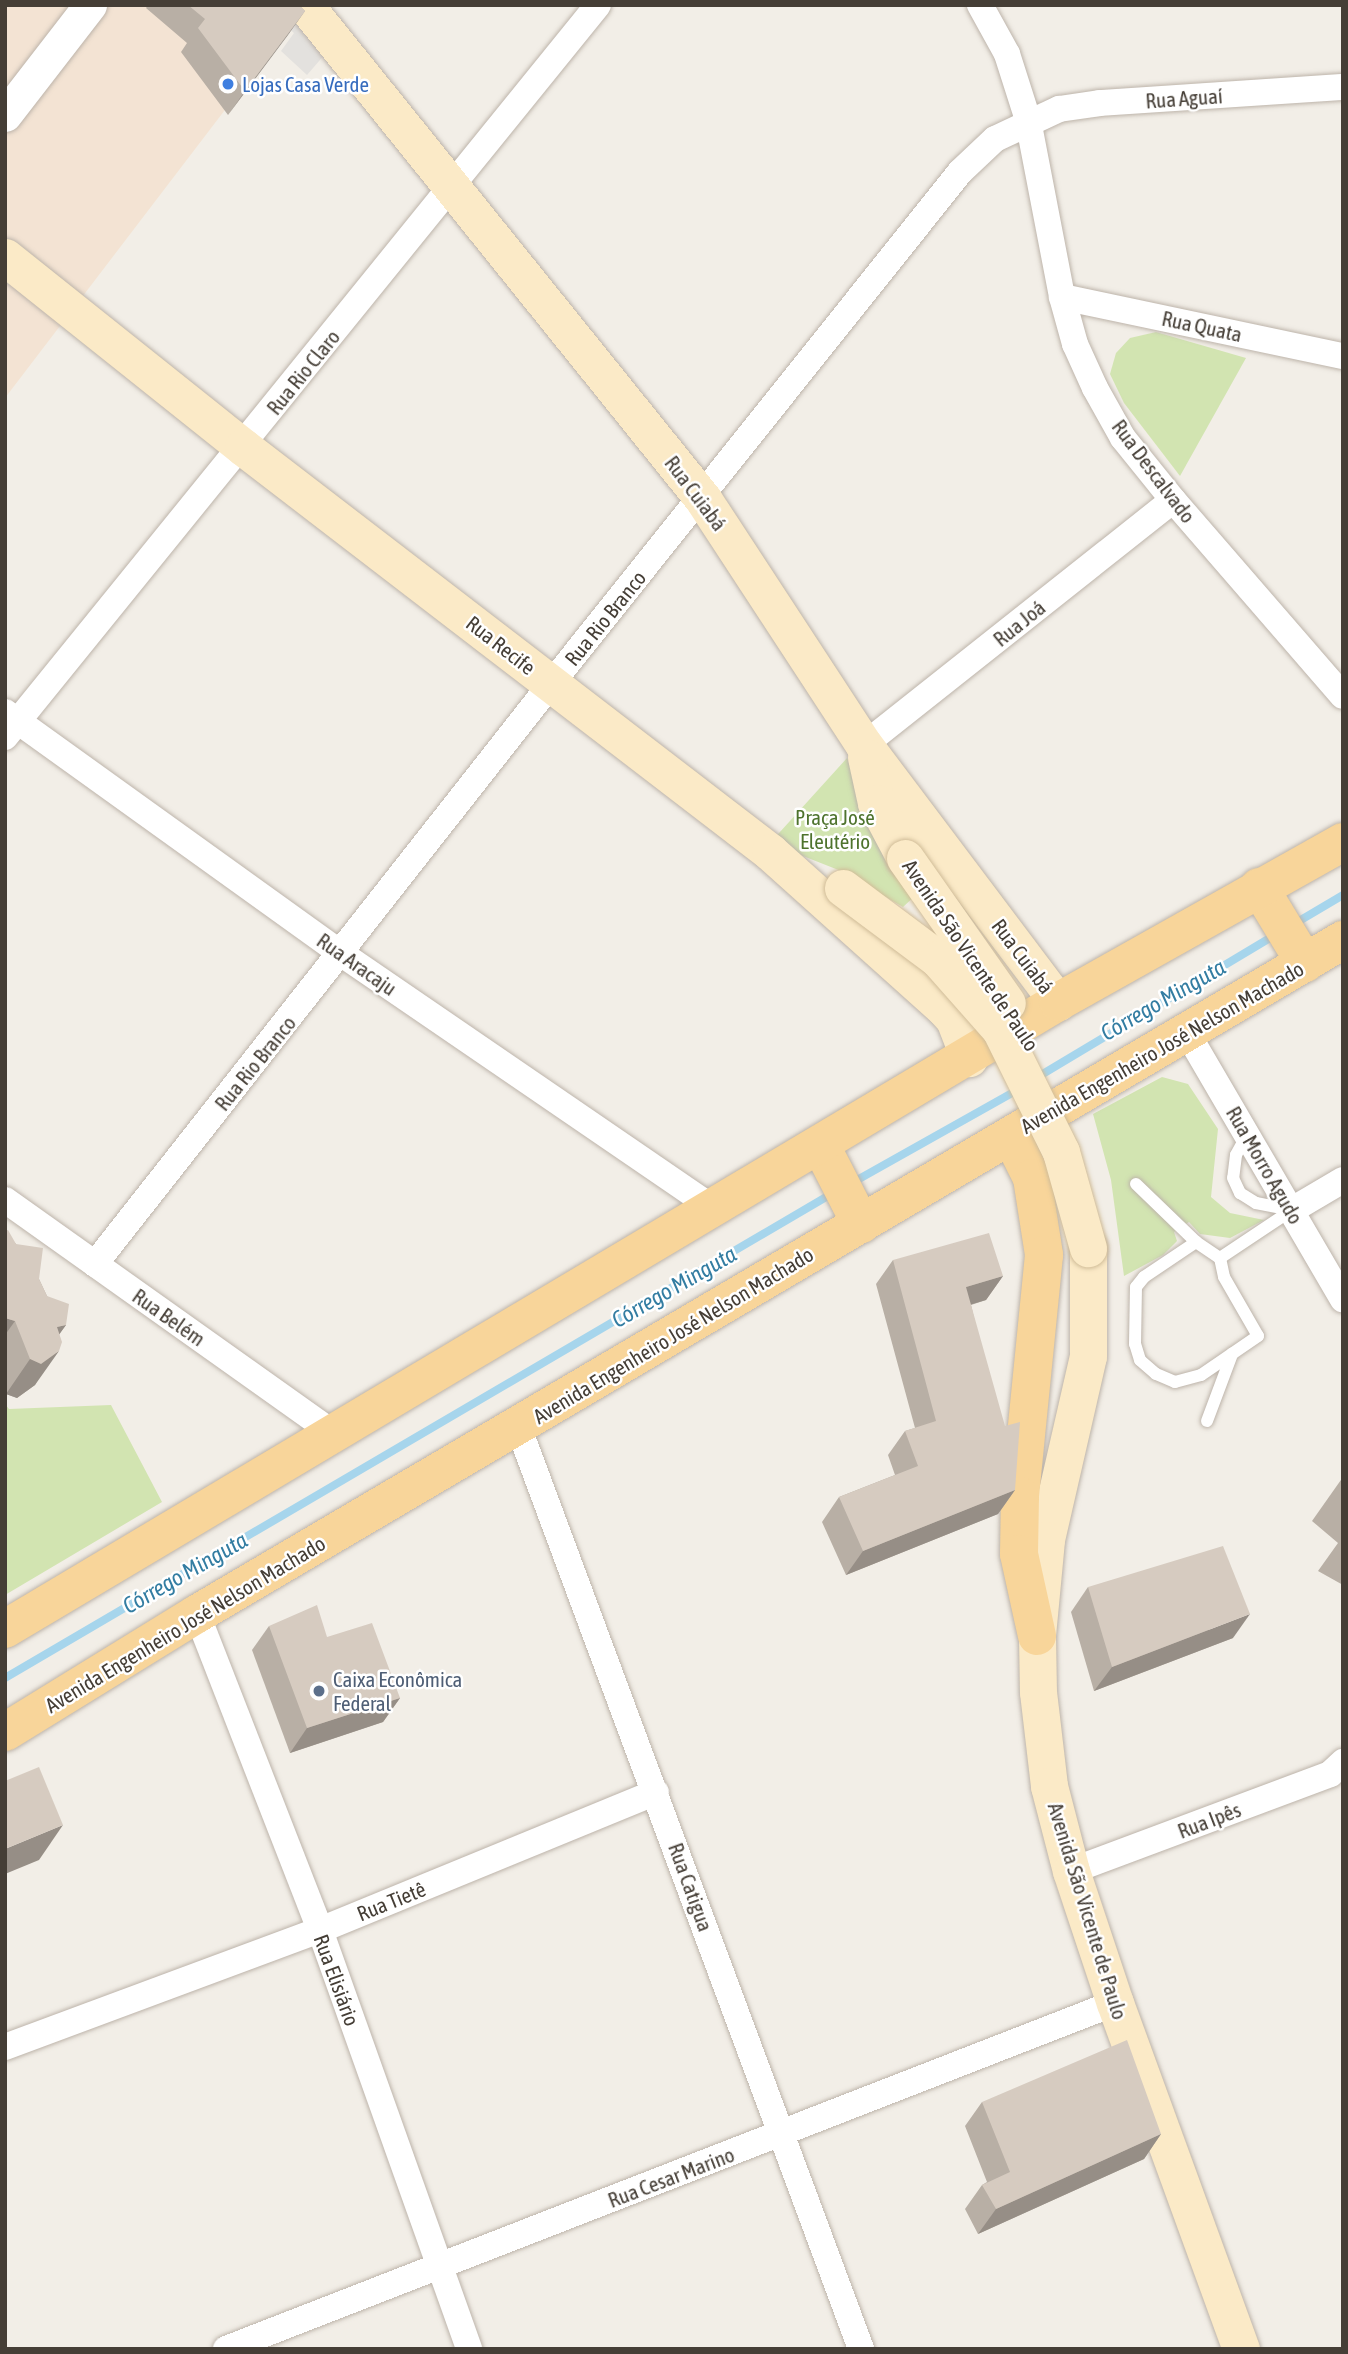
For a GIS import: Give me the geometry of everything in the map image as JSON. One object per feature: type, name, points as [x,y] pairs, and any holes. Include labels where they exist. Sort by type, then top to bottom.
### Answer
[{"type":"main road","name":"Rua Cuiabá","points":[[305,5],[453,185],[703,499],[864,745],[1058,1002]]},
{"type":"main road","name":"Rua Recife","points":[[5,257],[243,447],[769,852],[944,1008],[954,1019],[969,1058]]},
{"type":"main road","name":"Avenida São Vicente de Paulo","points":[[864,745],[876,803],[905,858],[1024,1028],[1067,1108],[1081,1158],[1088,1248],[1088,1356],[1066,1470],[1046,1540],[1037,1636],[1038,1692],[1049,1786],[1071,1871],[1115,2003],[1237,2348]]},
{"type":"main road","name":"Avenida Engenheiro José Nelson Machado","points":[[5,1629],[714,1209],[842,1187],[1011,1136],[1186,1031],[1283,927],[1343,842]]},
{"type":"main road","name":"Avenida São Vicente de Paulo","points":[[769,852],[843,888],[938,959],[1000,1029],[1061,1152],[1088,1248]]},
{"type":"main road","name":"Avenida Engenheiro José Nelson Machado","points":[[5,1732],[197,1614],[518,1426],[842,1187],[969,1058],[1058,1002],[1283,927],[1343,940]]},
{"type":"main road","points":[[1011,1136],[1032,1178],[1044,1255],[1020,1496],[1019,1554],[1037,1636]]},
{"type":"street","points":[[5,115],[90,5]]},
{"type":"street","name":"Rua Rio Claro","points":[[9,724],[243,447],[598,5]]},
{"type":"street","name":"Rua Descalvado","points":[[980,5],[1007,54],[1028,120],[1062,297],[1075,344],[1095,388],[1123,438],[1173,500],[1343,696]]},
{"type":"street","name":"Rua Aguaí","points":[[1028,120],[1059,109],[1100,103],[1343,88]]},
{"type":"street","name":"Rua Rio Branco","points":[[95,1264],[342,954],[551,684],[703,499],[960,172],[995,139],[1028,120]]},
{"type":"street","name":"Rua Quata","points":[[1062,297],[1343,356]]},
{"type":"street","name":"Rua Joá","points":[[864,745],[1173,500]]},
{"type":"street","name":"Rua Aracaju","points":[[9,724],[714,1209]]},
{"type":"street","name":"Rua Morro Agudo","points":[[1186,1031],[1343,1300]]},
{"type":"street","points":[[1292,1210],[1343,1180]]},
{"type":"street","name":"Rua Belém","points":[[5,1200],[332,1433]]},
{"type":"street","name":"Rua Catigua","points":[[518,1426],[784,2134],[861,2349]]},
{"type":"street","name":"Rua Elisiário","points":[[197,1614],[320,1930],[469,2349]]},
{"type":"street","name":"Rua Ipês","points":[[1071,1871],[1338,1770]]},
{"type":"street","name":"Rua Tietê","points":[[5,2047],[320,1930],[656,1792]]},
{"type":"street","name":"Rua Cesar Marino","points":[[226,2349],[438,2264],[784,2134],[1115,2003]]},
{"type":"lane","points":[[1247,1135],[1236,1155],[1233,1178],[1240,1193],[1256,1203],[1292,1210]]},
{"type":"lane","points":[[1136,1184],[1196,1242],[1220,1258],[1224,1277],[1258,1336],[1201,1375],[1175,1382],[1148,1367],[1135,1344],[1136,1287],[1196,1242]]},
{"type":"lane","points":[[1220,1258],[1292,1210]]},
{"type":"lane","points":[[1207,1421],[1233,1353]]},
{"type":"shaded area","points":[[5,5],[305,5],[5,398]]},
{"type":"shaded area","points":[[262,5],[280,5],[326,53],[307,75],[281,51],[294,33]]},
{"type":"green space","points":[[1156,332],[1246,358],[1180,476],[1124,403],[1110,374],[1116,353],[1130,338]]},
{"type":"green space","name":"Praça José Eleutério","points":[[847,758],[876,830],[917,894],[903,907],[841,871],[770,843]]},
{"type":"green space","points":[[1162,1077],[1188,1084],[1218,1129],[1211,1197],[1230,1213],[1264,1220],[1230,1238],[1200,1234],[1189,1222],[1174,1232],[1177,1241],[1163,1255],[1124,1276],[1111,1180],[1093,1114]]},
{"type":"green space","points":[[5,1404],[9,1409],[111,1405],[162,1502],[5,1595]]},
{"type":"building","points":[[188,5],[299,5],[305,11],[245,91],[198,28],[205,19]]},
{"type":"building","points":[[8,1230],[16,1244],[43,1248],[39,1279],[47,1296],[69,1304],[66,1325],[57,1327],[62,1342],[59,1351],[41,1364],[30,1359],[15,1321],[5,1318],[5,1231]]},
{"type":"building","points":[[989,1233],[1003,1276],[966,1287],[1005,1426],[1020,1422],[1015,1490],[863,1551],[839,1497],[918,1466],[905,1431],[936,1421],[893,1260]]},
{"type":"building","points":[[1223,1546],[1250,1614],[1112,1667],[1088,1587]]},
{"type":"building","points":[[317,1605],[327,1637],[372,1623],[400,1698],[307,1728],[269,1626]]},
{"type":"building","points":[[39,1767],[63,1825],[5,1849],[5,1781]]},
{"type":"building","points":[[1127,2040],[1161,2134],[996,2209],[982,2185],[1010,2172],[982,2102]]},
{"type":"waterway","name":"Córrego Minguta","points":[[1294,924],[1343,895]]},
{"type":"waterway","name":"Córrego Minguta","points":[[1036,1078],[1277,934]]},
{"type":"waterway","name":"Córrego Minguta","points":[[850,1184],[1019,1089]]},
{"type":"waterway","name":"Córrego Minguta","points":[[5,1678],[833,1193]]},
{"type":"place","name":"Lojas Casa Verde","points":[[228,84]]},
{"type":"place","name":"Caixa Econômica Federal","points":[[319,1691]]}]
